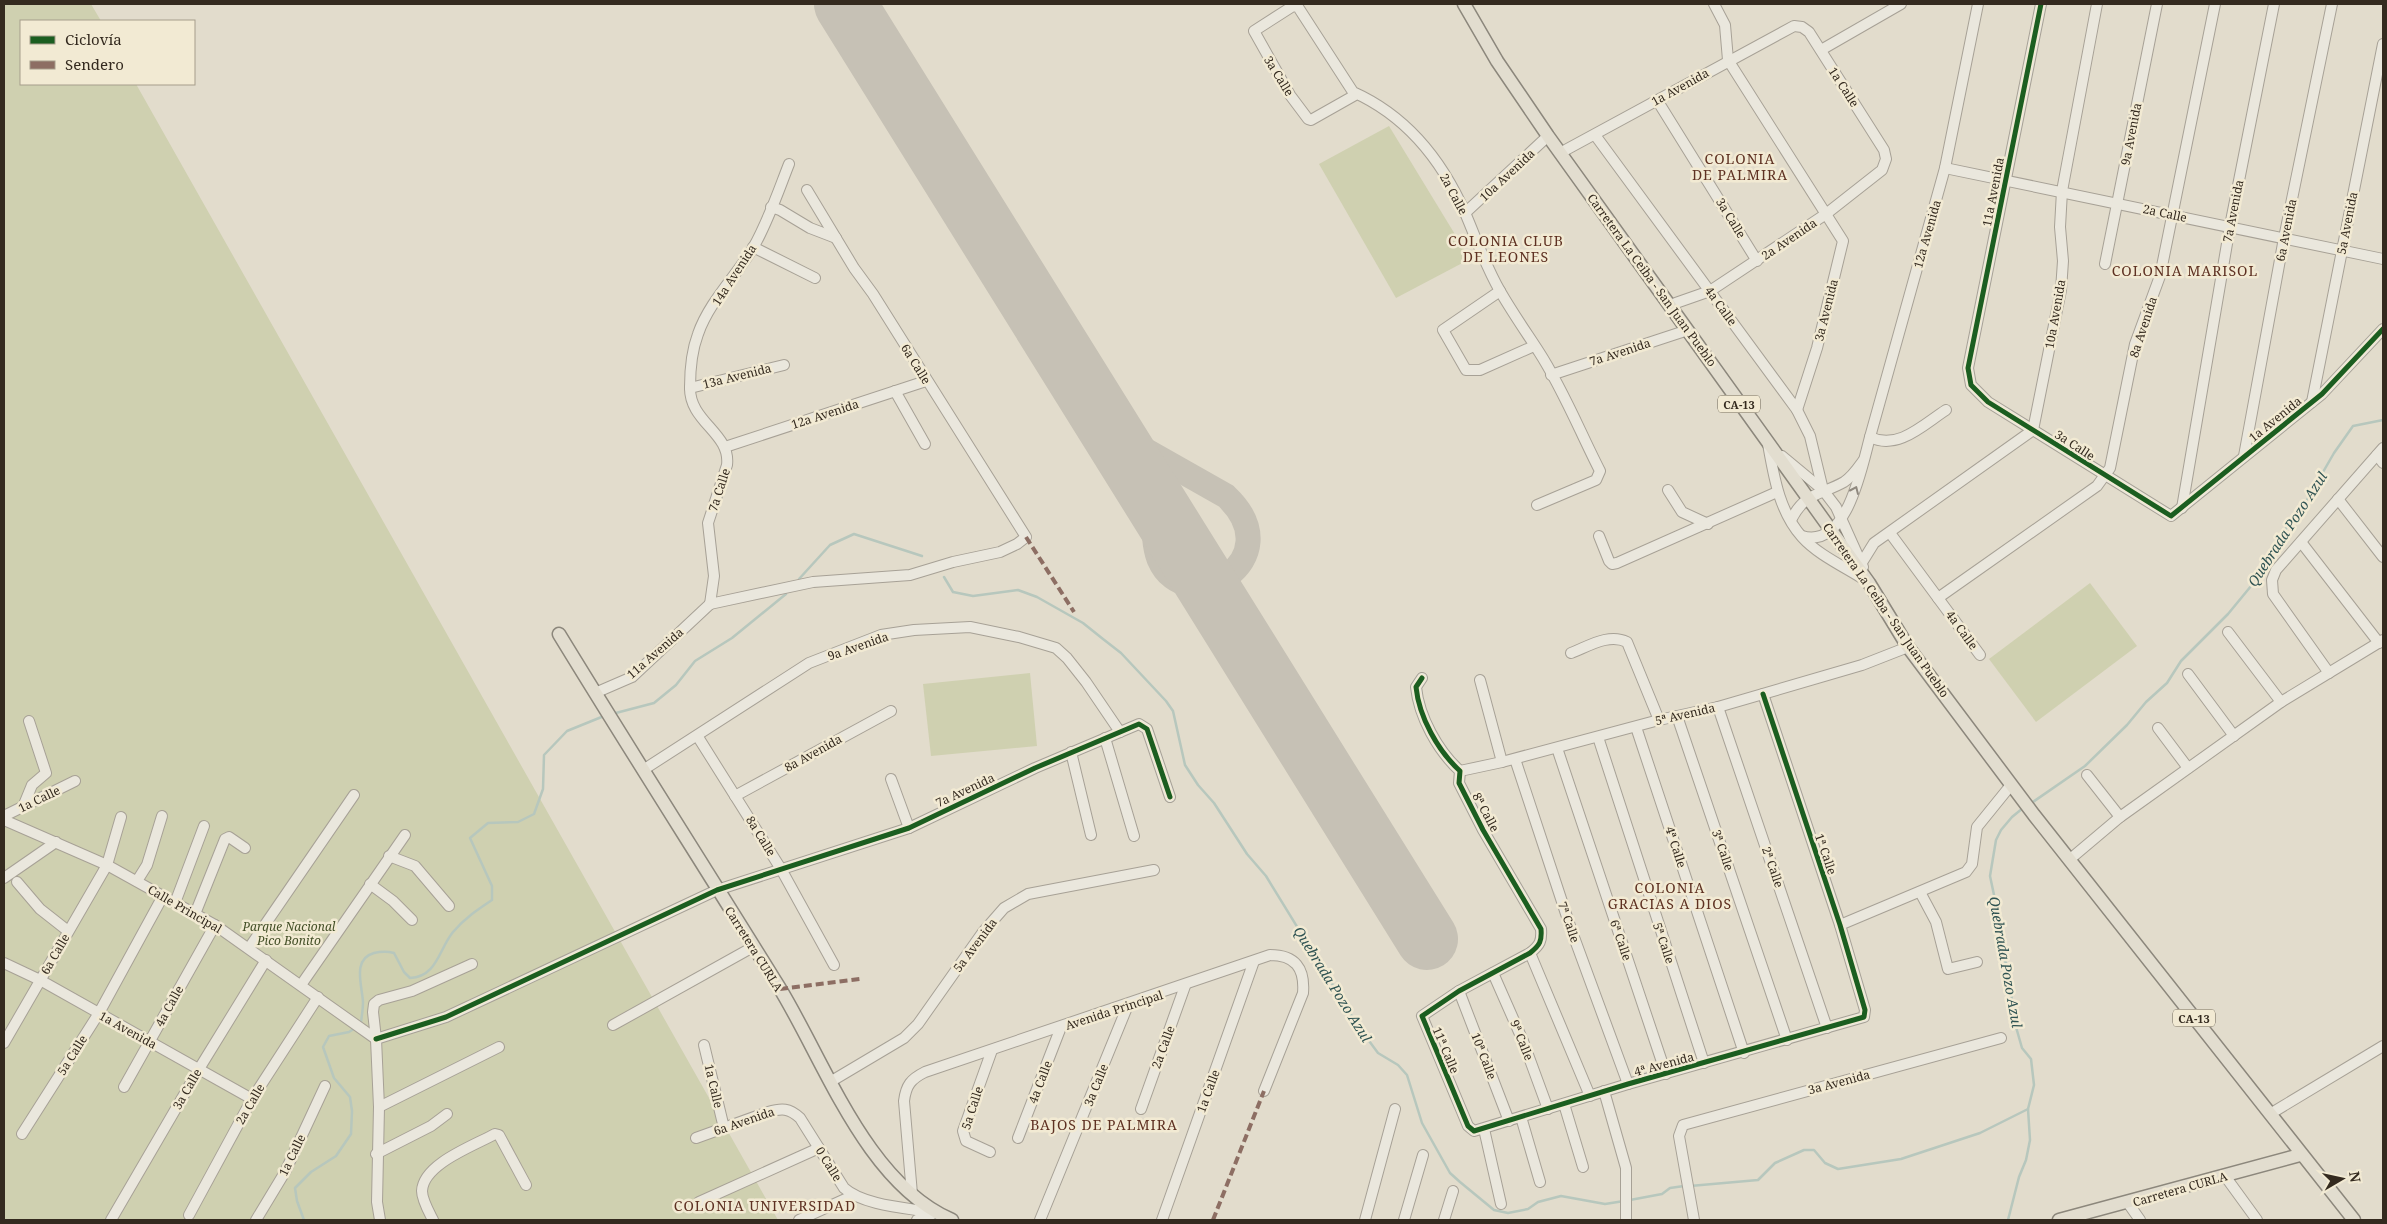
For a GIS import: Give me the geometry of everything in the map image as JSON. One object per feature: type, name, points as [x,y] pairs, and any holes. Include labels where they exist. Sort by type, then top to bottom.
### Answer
[{"type":"main road","name":"Carretera La Ceiba - San Juan Pueblo","points":[[1464,4],[1497,61],[1548,136],[1869,583],[1908,647],[2069,860],[2270,1114],[2300,1155],[2354,1220]]},
{"type":"main road","name":"Carretera CURLA","points":[[559,634],[780,989],[830,1082],[863,1137],[912,1194],[936,1213],[952,1220]]},
{"type":"main road","name":"Carretera CURLA","points":[[2058,1220],[2081,1218],[2300,1155]]},
{"type":"street","points":[[1714,4],[1725,25],[1728,60],[1826,214]]},
{"type":"street","points":[[1821,50],[1901,4]]},
{"type":"street","name":"12a Avenida","points":[[1831,531],[1842,517],[1862,474],[1863,461],[1946,168],[1978,4]]},
{"type":"street","name":"11a Avenida","points":[[1971,385],[1968,368],[2041,4]]},
{"type":"street","name":"10a Avenida","points":[[2033,430],[2061,290],[2063,261],[2060,227],[2062,191],[2097,4]]},
{"type":"street","name":"9a Avenida","points":[[2105,264],[2157,4]]},
{"type":"street","name":"8a Avenida","points":[[1938,598],[2098,486],[2110,468],[2135,344],[2160,276],[2214,4]]},
{"type":"street","name":"7a Avenida","points":[[2182,508],[2230,226],[2274,4]]},
{"type":"street","name":"6a Avenida","points":[[2244,456],[2284,238],[2332,4]]},
{"type":"street","name":"2a Calle","points":[[1254,34],[1256,29],[1294,6],[1298,7],[1353,92],[1381,106],[1404,124],[1428,148],[1465,213],[1481,253],[1500,291],[1551,375],[1600,471],[1596,480],[1537,505]]},
{"type":"street","name":"1a Avenida","points":[[1560,153],[1728,60],[1794,26],[1802,27]]},
{"type":"street","name":"1a Calle","points":[[1802,27],[1809,32],[1884,150]]},
{"type":"street","name":"3a Calle","points":[[1254,34],[1306,118],[1311,120],[1357,94]]},
{"type":"street","name":"5a Avenida","points":[[2312,402],[2383,44]]},
{"type":"street","name":"3a Calle","points":[[1657,100],[1757,260]]},
{"type":"street","name":"4a Calle","points":[[1595,135],[1797,410],[1810,436],[1823,490]]},
{"type":"street","name":"10a Avenida","points":[[1465,213],[1548,136]]},
{"type":"street","name":"2a Avenida","points":[[1670,305],[1710,291],[1826,214],[1882,170],[1886,159],[1884,150]]},
{"type":"street","name":"14a Avenida","points":[[690,388],[698,334],[711,309],[753,247],[789,164]]},
{"type":"street","name":"2a Calle","points":[[1946,168],[2383,259]]},
{"type":"street","name":"6a Calle","points":[[710,604],[813,582],[910,575],[953,562],[1000,552],[1017,544],[1026,537],[807,190]]},
{"type":"street","points":[[771,207],[780,210],[810,228],[836,238]]},
{"type":"street","name":"3a Avenida","points":[[1797,410],[1817,348],[1843,241],[1826,214]]},
{"type":"street","points":[[753,247],[815,278]]},
{"type":"street","points":[[1500,291],[1444,328],[1443,333],[1466,370],[1470,371],[1480,370],[1534,346]]},
{"type":"street","name":"1a Avenida","points":[[2171,516],[2322,394],[2383,329]]},
{"type":"street","name":"7a Avenida","points":[[1551,375],[1688,330]]},
{"type":"street","name":"13a Avenida","points":[[690,388],[784,365]]},
{"type":"street","name":"12a Avenida","points":[[725,447],[926,381]]},
{"type":"street","name":"3a Calle","points":[[1971,385],[1988,402],[2171,516]]},
{"type":"street","points":[[690,388],[694,410],[725,447]]},
{"type":"street","points":[[895,391],[925,444]]},
{"type":"street","points":[[1870,437],[1887,442],[1898,441],[1946,410]]},
{"type":"street","points":[[1861,564],[1874,543],[2033,430]]},
{"type":"street","points":[[1768,444],[1823,490],[1842,517],[1869,583]]},
{"type":"street","points":[[1768,444],[1777,492],[1791,520],[1802,536],[1815,548],[1869,583]]},
{"type":"street","name":"7a Calle","points":[[710,604],[714,576],[708,523],[727,465],[728,455],[725,447]]},
{"type":"street","points":[[2329,673],[2273,594],[2271,588],[2272,580],[2276,570],[2338,499],[2381,455]]},
{"type":"street","name":"12a Avenida","points":[[1808,498],[1846,481],[1863,461]]},
{"type":"street","points":[[1668,490],[1682,512],[1708,524]]},
{"type":"street","points":[[1599,536],[1612,564],[1708,524],[1777,492]]},
{"type":"street","points":[[1791,520],[1796,509],[1808,498]]},
{"type":"street","points":[[2338,499],[2383,557]]},
{"type":"street","points":[[1802,536],[1816,538],[1831,531]]},
{"type":"street","name":"4a Calle","points":[[1890,533],[1980,655]]},
{"type":"street","points":[[1853,542],[1874,543]]},
{"type":"street","points":[[2069,860],[2120,817],[2281,702],[2381,641],[2301,542]]},
{"type":"street","name":"11a Avenida","points":[[595,693],[632,676],[710,604]]},
{"type":"street","name":"9a Avenida","points":[[643,770],[698,737],[809,663],[880,635],[914,630],[970,627],[1019,637],[1056,648],[1076,670],[1120,732]]},
{"type":"street","points":[[2228,632],[2281,702]]},
{"type":"street","points":[[1571,652],[1605,639],[1618,637],[1627,642],[1660,720]]},
{"type":"street","name":"5ª Avenida","points":[[1460,771],[1515,759],[1660,720],[1718,707],[1862,665],[1908,647]]},
{"type":"street","points":[[2188,674],[2234,736]]},
{"type":"street","name":"8ª Calle","points":[[1422,678],[1416,687],[1417,700],[1428,727],[1447,757],[1460,771],[1459,783],[1541,928],[1542,940],[1539,946],[1530,953]]},
{"type":"street","points":[[1480,680],[1502,762]]},
{"type":"street","name":"1ª Calle","points":[[1763,694],[1840,925],[1866,1014],[1860,1020]]},
{"type":"street","name":"2ª Calle","points":[[1718,707],[1827,1028]]},
{"type":"street","name":"8a Avenida","points":[[735,796],[891,710]]},
{"type":"street","name":"3ª Calle","points":[[1677,716],[1787,1040]]},
{"type":"street","points":[[23,807],[32,785],[46,773],[29,721]]},
{"type":"street","name":"7a Avenida","points":[[376,1039],[446,1017],[717,890],[909,828],[1071,752],[1139,724],[1144,726],[1170,797]]},
{"type":"street","name":"4ª Calle","points":[[1636,727],[1744,1053]]},
{"type":"street","points":[[2158,728],[2188,768]]},
{"type":"street","name":"8a Calle","points":[[698,737],[781,869],[834,965]]},
{"type":"street","name":"5ª Calle","points":[[1598,737],[1704,1063]]},
{"type":"street","points":[[1105,738],[1134,836]]},
{"type":"street","name":"6ª Calle","points":[[1557,748],[1666,1074]]},
{"type":"street","points":[[1071,752],[1091,836]]},
{"type":"street","name":"7ª Calle","points":[[1515,759],[1571,929],[1628,1084]]},
{"type":"street","points":[[2087,775],[2120,817]]},
{"type":"street","points":[[891,779],[909,828]]},
{"type":"street","name":"1a Calle","points":[[4,818],[75,781]]},
{"type":"street","points":[[1840,925],[1966,872],[1970,868],[1977,827],[2011,785]]},
{"type":"street","points":[[249,948],[354,795]]},
{"type":"street","points":[[137,881],[147,865],[162,816]]},
{"type":"street","name":"6a Calle","points":[[4,1043],[107,865],[121,817]]},
{"type":"street","name":"Calle Principal","points":[[4,818],[107,865],[215,925],[376,1039]]},
{"type":"street","points":[[175,903],[204,826]]},
{"type":"street","points":[[300,985],[405,835]]},
{"type":"street","points":[[195,914],[224,840],[229,837],[245,848]]},
{"type":"street","points":[[4,878],[56,842]]},
{"type":"street","points":[[389,856],[416,866],[449,906]]},
{"type":"street","name":"5a Avenida","points":[[830,1082],[904,1038],[918,1024],[983,932],[1004,908],[1028,894],[1154,870]]},
{"type":"street","points":[[17,882],[40,908],[68,931]]},
{"type":"street","points":[[370,884],[393,901],[412,920]]},
{"type":"street","points":[[1920,892],[1936,922],[1948,968],[1977,962]]},
{"type":"street","name":"5a Calle","points":[[22,1134],[99,1013],[163,896]]},
{"type":"street","name":"4a Calle","points":[[124,1087],[215,925]]},
{"type":"street","points":[[613,1025],[753,947]]},
{"type":"street","points":[[1459,991],[1530,953],[1590,1096]]},
{"type":"street","name":"Avenida Principal","points":[[912,1194],[904,1101],[906,1088],[913,1078],[925,1072],[1185,986],[1270,955],[1287,957],[1300,969],[1304,981],[1299,1004],[1264,1091]]},
{"type":"street","name":"3a Calle","points":[[112,1220],[199,1069],[266,960]]},
{"type":"street","name":"1a Calle","points":[[1162,1220],[1254,961]]},
{"type":"street","name":"1a Avenida","points":[[4,963],[40,980],[252,1099]]},
{"type":"street","points":[[380,1220],[377,1202],[376,1154],[378,1107],[374,1004],[379,1000],[412,991],[472,964]]},
{"type":"street","name":"9ª Calle","points":[[1493,973],[1523,1041],[1548,1109]]},
{"type":"street","name":"2a Calle","points":[[1141,1109],[1185,986]]},
{"type":"street","name":"10ª Calle","points":[[1459,991],[1509,1121]]},
{"type":"street","name":"11ª Calle","points":[[1459,991],[1423,1014],[1422,1017],[1468,1126],[1479,1130]]},
{"type":"street","name":"2a Calle","points":[[189,1215],[252,1099],[318,997]]},
{"type":"street","name":"3a Calle","points":[[1040,1220],[1128,1005]]},
{"type":"street","name":"4ª Avenida","points":[[1479,1130],[1628,1084],[1860,1020]]},
{"type":"street","name":"4a Calle","points":[[1018,1138],[1061,1027]]},
{"type":"street","name":"3a Avenida","points":[[1694,1220],[1686,1180],[1680,1130],[1683,1125],[2001,1038]]},
{"type":"street","name":"1a Calle","points":[[704,1045],[724,1128]]},
{"type":"street","points":[[2270,1114],[2383,1046]]},
{"type":"street","points":[[378,1107],[499,1047]]},
{"type":"street","name":"5a Calle","points":[[990,1152],[966,1141],[963,1131],[992,1050]]},
{"type":"street","name":"1a Calle","points":[[256,1220],[285,1172],[325,1086]]},
{"type":"street","points":[[1604,1091],[1626,1168],[1626,1220]]},
{"type":"street","points":[[1564,1104],[1583,1168]]},
{"type":"street","points":[[1365,1220],[1394,1108]]},
{"type":"street","name":"6a Avenida","points":[[696,1138],[778,1109],[792,1111]]},
{"type":"street","name":"0 Calle","points":[[792,1111],[800,1118],[844,1188],[852,1196]]},
{"type":"street","points":[[376,1154],[425,1130],[447,1114]]},
{"type":"street","points":[[1521,1117],[1540,1182]]},
{"type":"street","points":[[1479,1130],[1501,1204]]},
{"type":"street","points":[[433,1220],[422,1193],[425,1178],[438,1165],[495,1134],[499,1135],[526,1186]]},
{"type":"street","points":[[699,1202],[819,1148]]},
{"type":"street","points":[[1404,1220],[1424,1155]]},
{"type":"street","points":[[2224,1176],[2257,1220]]},
{"type":"street","points":[[1444,1220],[1454,1191]]},
{"type":"street","points":[[799,1220],[852,1196],[866,1201],[936,1213]]},
{"type":"street","points":[[2128,1203],[2140,1220]]},
{"type":"street","points":[[917,1220],[936,1213]]},
{"type":"green space","name":"Parque Nacional Pico Bonito","points":[[4,4],[91,4],[100,20],[20,20],[20,85],[137,85],[778,1220],[4,1220]]},
{"type":"green space","points":[[1389,126],[1470,259],[1396,298],[1319,164]]},
{"type":"green space","points":[[2090,583],[2137,646],[2036,722],[1989,659]]},
{"type":"green space","points":[[1030,673],[1037,746],[931,756],[923,684]]},
{"type":"waterway","name":"Quebrada Pozo Azul","points":[[2030,804],[2085,766],[2127,725],[2146,702],[2167,683],[2181,661],[2228,614],[2256,580],[2273,553],[2278,539],[2304,505],[2334,453],[2353,426],[2383,420]]},
{"type":"waterway","name":"Quebrada Pozo Azul","points":[[799,579],[830,545],[854,534],[922,556]]},
{"type":"waterway","name":"Quebrada Pozo Azul","points":[[944,577],[953,592],[973,596],[1018,590],[1037,597],[1083,623],[1121,653],[1166,701],[1173,711],[1185,765],[1198,785],[1214,803],[1247,854],[1266,876],[1358,1026],[1378,1053],[1398,1065],[1407,1075],[1422,1123],[1450,1173],[1494,1210],[1508,1213],[1528,1209],[1538,1202],[1561,1196],[1605,1204],[1624,1201]]},
{"type":"waterway","name":"Quebrada Pozo Azul","points":[[612,714],[654,703],[676,685],[695,661],[732,638],[786,594]]},
{"type":"waterway","name":"Quebrada Pozo Azul","points":[[359,1024],[363,1007],[360,981],[363,961],[367,956],[374,953],[384,951],[394,953],[404,972],[410,978],[426,973],[432,967],[453,932],[467,918],[492,900],[492,886],[470,838],[488,823],[518,822],[534,814],[543,789],[544,755],[567,731],[604,716]]},
{"type":"waterway","name":"Quebrada Pozo Azul","points":[[1690,1186],[1758,1180],[1775,1163],[1804,1150],[1814,1150],[1825,1163],[1838,1169],[1901,1159],[1980,1133],[2028,1109],[2034,1085],[2031,1059],[2022,1048],[2014,1020],[2009,972],[2002,952],[2001,928],[1990,876],[1996,840],[2001,830],[2023,808]]},
{"type":"waterway","name":"Quebrada Pozo Azul","points":[[304,1220],[297,1201],[295,1188],[311,1172],[336,1156],[351,1134],[352,1111],[350,1097],[334,1078],[323,1047],[329,1036],[349,1032],[355,1028]]},
{"type":"waterway","points":[[2008,1220],[2030,1140],[2028,1109]]},
{"type":"waterway","name":"Quebrada Pozo Azul","points":[[1630,1200],[1662,1194],[1670,1188],[1684,1186]]},
{"type":"taxiway","points":[[1105,422],[1120,436],[1226,496],[1244,520],[1248,542],[1242,561],[1228,575],[1210,584],[1190,585],[1172,577],[1159,559],[1157,552],[1154,501]]},
{"type":"runway","points":[[845,4],[1427,939]]},
{"type":"marked path","points":[[1026,537],[1074,612]]},
{"type":"marked path","points":[[780,989],[860,979]]},
{"type":"marked path","points":[[1213,1220],[1264,1091]]},
{"type":"cycle path","points":[[2041,4],[1968,368],[1971,385],[1988,402],[2171,516],[2322,394],[2383,329]]},
{"type":"cycle path","points":[[1422,678],[1416,687],[1425,721],[1437,744],[1460,771],[1459,783],[1483,830],[1541,929],[1540,942],[1530,953],[1459,991],[1422,1016],[1468,1126],[1474,1131],[1628,1084],[1864,1017],[1865,1010],[1840,925],[1763,694]]},
{"type":"cycle path","points":[[376,1039],[446,1017],[717,890],[909,828],[1035,768],[1139,724],[1147,729],[1170,797]]},
{"type":"district","name":"COLONIA DE PALMIRA","points":[[1740,166]]},
{"type":"district","name":"COLONIA CLUB DE LEONES","points":[[1506,248]]},
{"type":"district","name":"COLONIA MARISOL","points":[[2185,270]]},
{"type":"district","name":"COLONIA GRACIAS A DIOS","points":[[1670,896]]},
{"type":"district","name":"BAJOS DE PALMIRA","points":[[1104,1124]]},
{"type":"district","name":"COLONIA UNIVERSIDAD","points":[[765,1205]]}]
